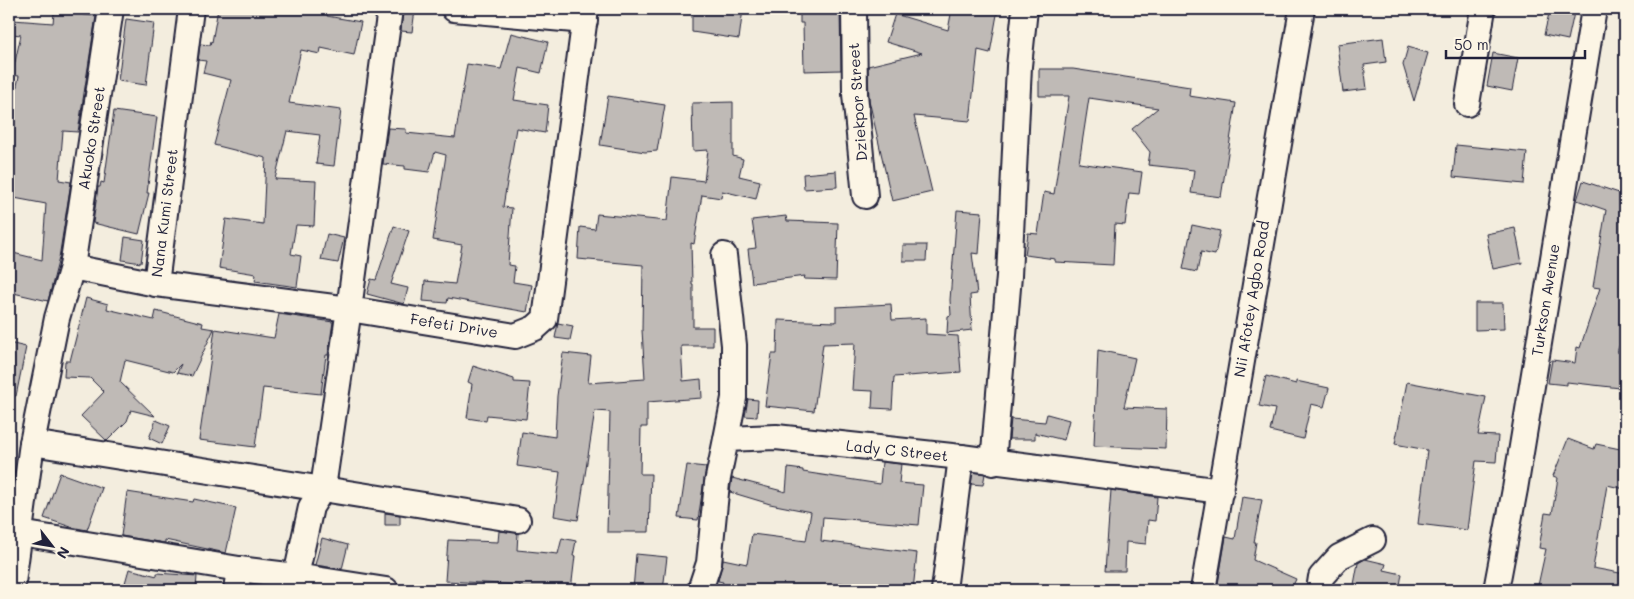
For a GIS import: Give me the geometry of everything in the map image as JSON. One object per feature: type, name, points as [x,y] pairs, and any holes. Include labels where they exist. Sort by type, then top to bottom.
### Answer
[{"type":"street","name":"Akuoko Street","points":[[12,590],[32,443],[57,318],[72,267],[112,9]]},
{"type":"street","name":"Nana Kumi Street","points":[[191,9],[156,284],[349,309]]},
{"type":"street","points":[[296,576],[311,507],[323,488],[390,9]]},
{"type":"street","points":[[454,9],[586,15]]},
{"type":"street","name":"Dziekpor Street","points":[[854,9],[855,94],[865,196]]},
{"type":"street","points":[[993,463],[1009,276],[1019,66],[1025,9]]},
{"type":"street","name":"Nii Afotey Agbo Road","points":[[1203,590],[1302,9]]},
{"type":"street","points":[[1467,104],[1483,9]]},
{"type":"street","name":"Turkson Avenue","points":[[1496,590],[1515,489],[1594,9]]},
{"type":"street","name":"Fefeti Drive","points":[[349,309],[515,336],[535,328],[545,319],[586,15]]},
{"type":"street","points":[[700,590],[709,563],[717,484],[734,398],[734,345],[724,255]]},
{"type":"street","points":[[72,267],[156,284]]},
{"type":"street","name":"Lady C Street","points":[[726,439],[776,437],[1221,491]]},
{"type":"street","points":[[32,443],[518,520]]},
{"type":"street","points":[[944,590],[961,458]]},
{"type":"street","points":[[20,534],[238,580],[296,576],[386,590]]},
{"type":"street","points":[[1319,590],[1321,578],[1339,557],[1373,540]]},
{"type":"building","points":[[218,9],[329,9],[327,16],[361,22],[354,55],[321,48],[320,54],[301,50],[289,103],[341,110],[334,166],[316,164],[320,135],[287,131],[275,179],[316,181],[314,226],[296,225],[291,254],[301,256],[297,287],[255,281],[256,274],[219,268],[226,219],[263,224],[266,158],[214,145],[231,80],[203,73],[206,61],[198,60],[200,44],[210,45],[212,42]]},
{"type":"building","points":[[403,9],[415,10],[412,32],[401,31]]},
{"type":"building","points":[[692,9],[743,9],[739,39],[692,32]]},
{"type":"building","points":[[800,9],[840,9],[841,70],[804,71],[803,23],[800,23]]},
{"type":"building","points":[[952,9],[998,9],[990,53],[978,50],[970,121],[914,116],[932,192],[892,201],[869,100],[868,66],[922,53],[886,42],[895,14],[948,30]]},
{"type":"building","points":[[1550,9],[1574,13],[1568,40],[1544,35]]},
{"type":"building","points":[[54,13],[96,16],[78,132],[63,131],[59,180],[71,182],[59,258],[48,301],[9,292],[9,252],[42,260],[46,204],[9,197],[9,119],[19,76],[12,75],[21,35],[12,34],[13,20],[53,23]]},
{"type":"building","points":[[126,19],[154,23],[146,85],[118,81]]},
{"type":"building","points":[[511,33],[548,42],[541,73],[520,68],[514,100],[548,105],[545,133],[516,128],[503,207],[512,208],[508,265],[515,266],[513,282],[532,285],[527,312],[448,298],[447,303],[423,301],[425,281],[455,284],[462,245],[433,240],[446,155],[435,152],[429,172],[405,169],[405,166],[383,164],[388,128],[406,129],[406,133],[455,138],[467,64],[501,69]]},
{"type":"building","points":[[1383,38],[1386,62],[1364,65],[1367,89],[1343,92],[1337,44]]},
{"type":"building","points":[[1408,47],[1428,53],[1414,101],[1403,65]]},
{"type":"building","points":[[1493,53],[1518,58],[1512,91],[1487,86]]},
{"type":"building","points":[[1039,69],[1073,69],[1190,87],[1189,96],[1236,103],[1221,197],[1191,193],[1194,170],[1148,165],[1150,152],[1132,129],[1158,108],[1089,98],[1079,163],[1142,172],[1139,194],[1129,193],[1125,225],[1115,224],[1113,265],[1055,262],[1055,259],[1025,255],[1028,233],[1038,234],[1044,192],[1054,194],[1069,96],[1039,96]]},
{"type":"building","points":[[608,96],[665,105],[657,151],[645,152],[600,145]]},
{"type":"building","points":[[733,102],[733,156],[743,159],[739,176],[760,181],[756,199],[722,191],[721,198],[702,195],[694,244],[691,243],[693,327],[713,327],[713,346],[681,346],[683,381],[701,379],[702,398],[647,402],[647,427],[641,427],[640,474],[651,474],[649,532],[607,532],[610,412],[595,411],[578,520],[554,516],[560,472],[517,466],[522,432],[555,437],[557,396],[563,353],[591,356],[588,383],[645,379],[642,330],[643,265],[578,259],[580,227],[595,229],[597,214],[667,221],[672,177],[704,181],[708,150],[693,151],[692,103]]},
{"type":"building","points":[[114,111],[157,117],[147,193],[149,193],[139,234],[93,223],[98,187],[100,187],[101,182],[104,183]]},
{"type":"building","points":[[1456,145],[1527,152],[1524,184],[1453,177]]},
{"type":"building","points":[[836,171],[837,187],[804,189],[803,174]]},
{"type":"building","points":[[1583,181],[1625,195],[1625,330],[1617,352],[1625,353],[1620,388],[1567,382],[1567,385],[1548,383],[1552,360],[1575,363],[1577,347],[1580,348],[1600,288],[1593,287],[1606,210],[1577,200]]},
{"type":"building","points":[[957,210],[982,212],[979,254],[972,253],[977,294],[970,295],[972,330],[947,333],[948,316],[951,315],[950,300]]},
{"type":"building","points":[[786,216],[787,221],[838,223],[836,280],[804,279],[805,276],[752,283],[748,249],[756,248],[752,220]]},
{"type":"building","points":[[1192,225],[1220,231],[1215,255],[1201,252],[1197,272],[1183,269]]},
{"type":"building","points":[[394,226],[409,231],[391,284],[408,288],[404,304],[367,294],[371,279],[376,280]]},
{"type":"building","points":[[1515,228],[1522,263],[1493,269],[1486,234]]},
{"type":"building","points":[[327,234],[344,238],[338,263],[321,260]]},
{"type":"building","points":[[125,237],[144,240],[141,263],[122,260]]},
{"type":"building","points":[[903,245],[927,245],[926,261],[903,261]]},
{"type":"building","points":[[86,298],[108,304],[107,309],[154,320],[156,311],[203,323],[202,327],[214,329],[192,376],[177,373],[181,364],[173,372],[125,360],[120,382],[155,416],[131,410],[127,421],[107,441],[81,416],[104,392],[90,378],[64,377],[65,361],[70,361]]},
{"type":"building","points":[[1475,303],[1503,303],[1504,329],[1475,330]]},
{"type":"building","points":[[891,304],[892,320],[926,318],[926,334],[958,336],[961,372],[894,377],[892,409],[872,408],[873,391],[852,390],[855,343],[823,344],[814,411],[765,406],[772,354],[777,354],[778,320],[836,322],[836,307]]},
{"type":"building","points":[[279,314],[333,322],[321,394],[263,388],[255,447],[199,440],[215,329],[274,338]]},
{"type":"building","points":[[558,323],[573,326],[570,340],[555,338]]},
{"type":"building","points":[[9,343],[26,347],[16,396],[9,395]]},
{"type":"building","points":[[1098,350],[1135,358],[1124,407],[1167,409],[1166,449],[1094,446]]},
{"type":"building","points":[[473,366],[514,379],[514,382],[530,383],[526,419],[487,415],[486,421],[467,418],[472,384],[468,382]]},
{"type":"building","points":[[1266,376],[1296,384],[1296,381],[1329,388],[1324,407],[1311,404],[1303,439],[1270,431],[1275,409],[1259,406]]},
{"type":"building","points":[[1407,382],[1486,397],[1478,435],[1498,436],[1496,462],[1476,461],[1467,530],[1418,524],[1427,450],[1395,444]]},
{"type":"building","points":[[748,399],[758,400],[757,417],[745,416]]},
{"type":"building","points":[[1047,414],[1069,420],[1064,440],[1035,433],[1035,439],[1009,439],[1011,419],[1045,422]]},
{"type":"building","points":[[156,420],[170,426],[162,444],[149,438]]},
{"type":"building","points":[[1568,439],[1594,449],[1596,444],[1625,450],[1625,489],[1607,485],[1593,568],[1625,574],[1625,590],[1537,590],[1546,549],[1539,548],[1545,513],[1552,514],[1558,478],[1553,476]]},
{"type":"building","points":[[882,462],[901,464],[899,483],[923,485],[919,525],[823,517],[821,541],[917,553],[913,590],[857,583],[857,585],[840,583],[839,590],[721,590],[723,582],[718,581],[723,559],[747,564],[752,534],[806,541],[811,512],[770,504],[730,492],[732,478],[786,492],[788,468],[880,484]]},
{"type":"building","points":[[687,465],[706,467],[698,520],[679,518]]},
{"type":"building","points":[[973,472],[985,474],[983,485],[971,484]]},
{"type":"building","points":[[60,473],[102,488],[87,530],[44,518]]},
{"type":"building","points":[[1111,490],[1157,497],[1155,521],[1148,520],[1146,544],[1126,542],[1125,571],[1105,571]]},
{"type":"building","points":[[127,492],[193,502],[194,499],[236,508],[226,553],[165,540],[165,543],[121,536]]},
{"type":"building","points":[[1242,497],[1262,500],[1254,542],[1256,542],[1253,560],[1296,579],[1291,590],[1259,590],[1218,584],[1226,537],[1235,539]]},
{"type":"building","points":[[385,513],[400,515],[400,525],[385,525]]},
{"type":"building","points":[[499,531],[518,533],[517,550],[558,554],[562,538],[576,541],[571,590],[520,590],[520,585],[445,581],[448,540],[498,542]]},
{"type":"building","points":[[322,538],[348,545],[342,569],[315,565]]},
{"type":"building","points":[[636,554],[667,557],[663,590],[633,590]]},
{"type":"building","points":[[1365,559],[1386,564],[1384,570],[1402,574],[1399,590],[1353,590],[1358,563]]},
{"type":"building","points":[[129,569],[157,576],[157,573],[197,576],[196,590],[123,590]]}]
